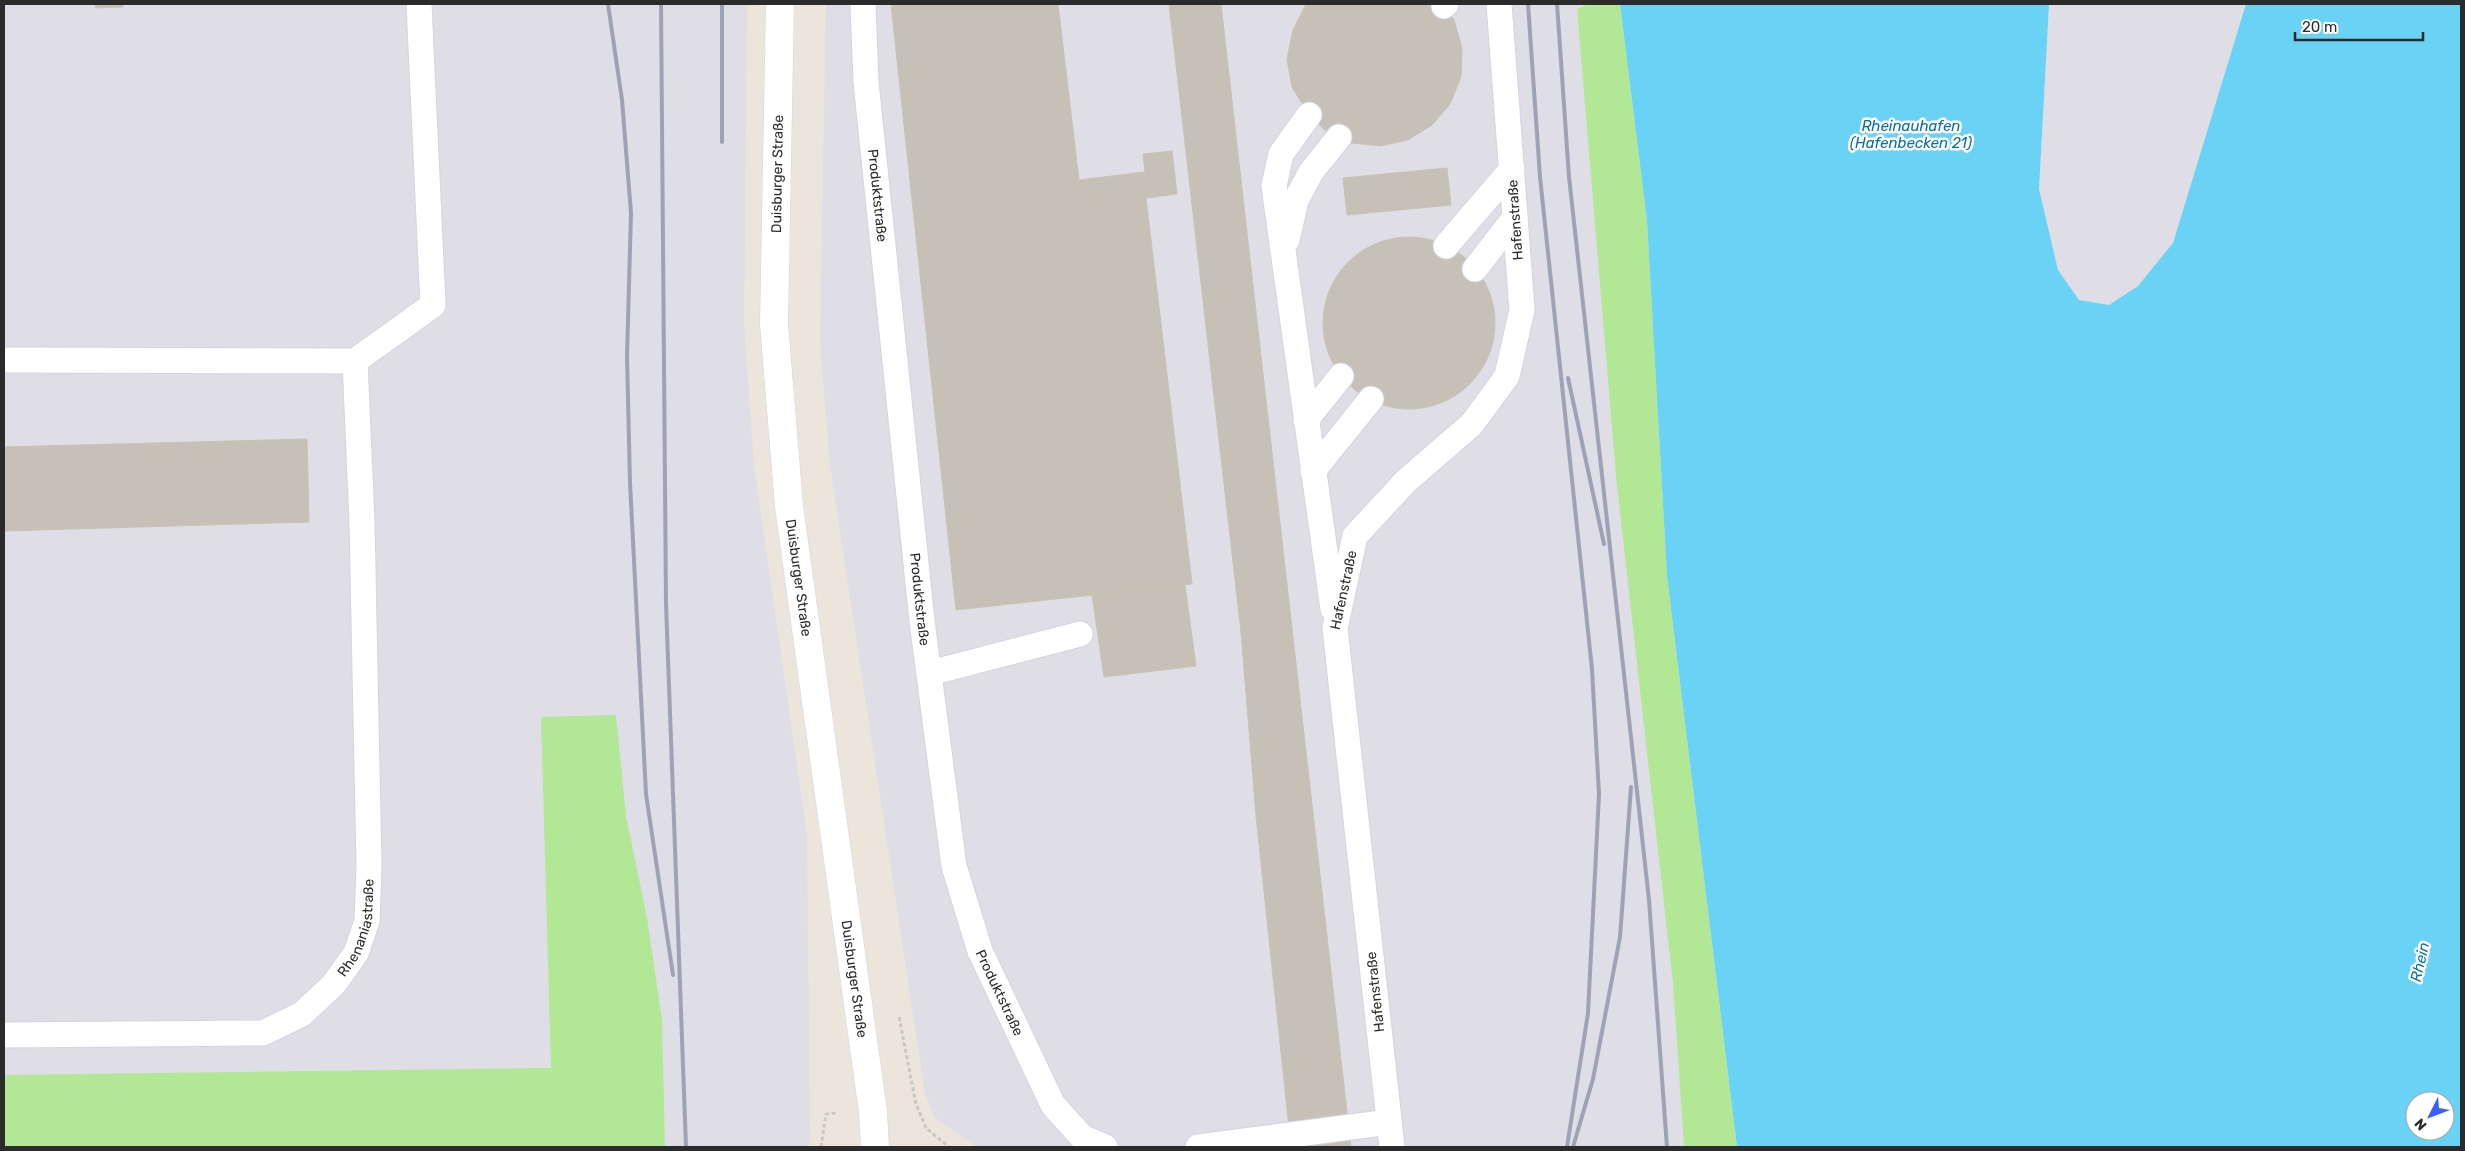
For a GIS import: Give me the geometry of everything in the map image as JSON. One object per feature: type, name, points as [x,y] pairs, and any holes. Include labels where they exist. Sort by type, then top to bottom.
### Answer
[{"type":"street","name":"Duisburger Straße","points":[[780,4],[774,324],[780,419],[789,506],[873,1112],[875,1147]]},
{"type":"lane","points":[[4,360],[355,361],[433,305],[419,4]]},
{"type":"lane","name":"Produktstraße","points":[[863,4],[866,82],[922,620],[954,866],[980,951],[1053,1105],[1082,1137],[1105,1147]]},
{"type":"lane","name":"Hafenstraße","points":[[1392,1147],[1335,628],[1354,536],[1406,481],[1472,424],[1507,376],[1522,310],[1499,4]]},
{"type":"lane","points":[[1309,115],[1281,154],[1274,186],[1335,628]]},
{"type":"lane","points":[[1283,254],[1296,200],[1311,172],[1339,137]]},
{"type":"lane","points":[[1446,246],[1512,169]]},
{"type":"lane","points":[[1475,269],[1515,217]]},
{"type":"lane","name":"Rhenaniastraße","points":[[4,1035],[263,1033],[302,1014],[334,984],[356,953],[367,921],[369,866],[362,522],[355,361]]},
{"type":"lane","points":[[1306,420],[1341,376]]},
{"type":"lane","points":[[1314,471],[1371,399]]},
{"type":"lane","points":[[930,673],[1080,634]]},
{"type":"lane","points":[[1198,1147],[1389,1122]]},
{"type":"path","points":[[916,1104],[926,1128],[949,1147]]},
{"type":"path","points":[[821,1147],[826,1114]]},
{"type":"shaded area","points":[[4,4],[747,4],[744,325],[754,466],[807,835],[810,1142],[806,1147],[4,1147]]},
{"type":"shaded area","points":[[826,4],[1589,4],[1577,9],[1673,984],[1684,1147],[976,1147],[935,1118],[925,1093],[830,465],[820,341]]},
{"type":"shaded area","points":[[2049,4],[2246,4],[2173,243],[2138,286],[2109,305],[2079,300],[2058,270],[2039,189]]},
{"type":"green space","points":[[1589,4],[1620,4],[1647,221],[1667,576],[1737,1147],[1684,1147],[1673,984],[1616,476],[1577,9]]},
{"type":"green space","points":[[616,715],[626,816],[647,918],[662,1020],[665,1147],[4,1147],[4,1075],[551,1068],[541,717]]},
{"type":"water","points":[[1620,4],[2049,4],[2039,189],[2058,270],[2079,300],[2109,305],[2138,286],[2173,243],[2246,4],[2461,4],[2461,1147],[1737,1147],[1667,576],[1647,221]]},
{"type":"building","points":[[95,4],[123,4],[123,7],[96,8]]},
{"type":"building","points":[[891,4],[1058,4],[1079,180],[1145,172],[1143,154],[1172,151],[1177,194],[1146,198],[1192,584],[956,610]]},
{"type":"building","points":[[1169,4],[1221,4],[1351,1147],[1291,1147],[1256,816],[1241,632]]},
{"type":"building","points":[[1306,4],[1442,4],[1454,20],[1462,48],[1461,77],[1450,104],[1432,125],[1408,140],[1380,146],[1352,143],[1326,131],[1309,115],[1292,87],[1287,59],[1293,30]]},
{"type":"building","points":[[1447,168],[1451,205],[1347,215],[1343,178]]},
{"type":"building","points":[[1409,237],[1426,239],[1442,244],[1470,262],[1488,290],[1493,306],[1495,323],[1493,340],[1488,356],[1470,384],[1442,402],[1426,407],[1409,409],[1392,407],[1376,402],[1348,384],[1330,356],[1325,340],[1323,323],[1325,306],[1330,290],[1348,262],[1376,244],[1392,239]]},
{"type":"building","points":[[307,439],[309,522],[4,531],[4,447]]},
{"type":"building","points":[[1185,585],[1196,666],[1104,677],[1092,595]]},
{"type":"railway","points":[[608,4],[622,100],[631,213],[627,356],[630,483],[646,794],[673,975]]},
{"type":"railway","points":[[661,4],[666,604],[686,1147]]},
{"type":"railway","points":[[722,4],[722,142]]},
{"type":"railway","points":[[1528,4],[1540,177],[1592,669],[1599,794],[1588,1013],[1567,1147]]},
{"type":"railway","points":[[1557,4],[1569,177],[1649,900],[1667,1147]]},
{"type":"railway","points":[[1568,378],[1604,544]]},
{"type":"railway","points":[[1573,1147],[1593,1079],[1620,937],[1631,787]]},
{"type":"water label","name":"Rheinauhafen (Hafenbecken 21)","points":[[1911,134]]},
{"type":"water label","name":"Rhein","points":[[2420,962]]}]
